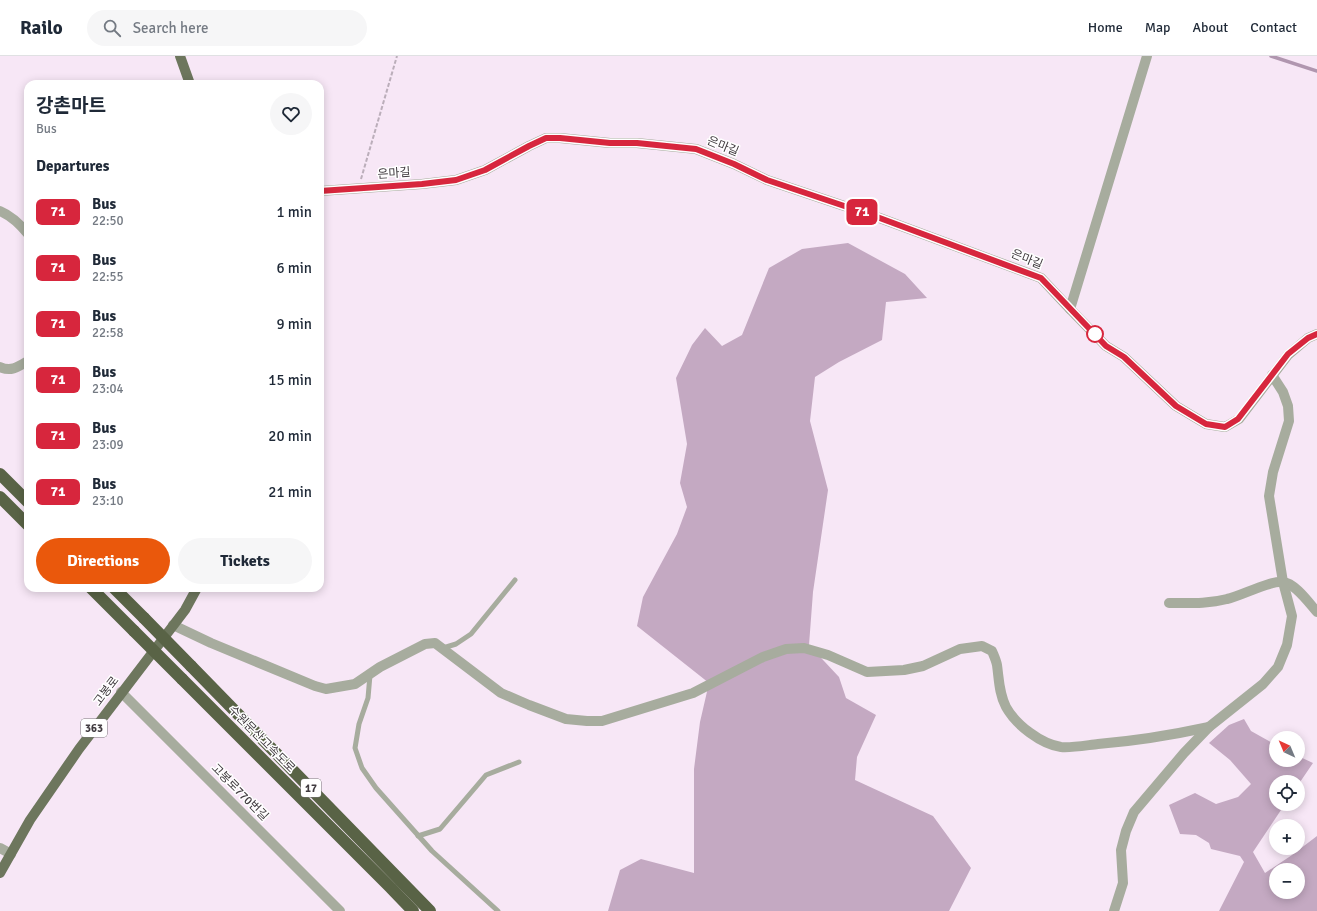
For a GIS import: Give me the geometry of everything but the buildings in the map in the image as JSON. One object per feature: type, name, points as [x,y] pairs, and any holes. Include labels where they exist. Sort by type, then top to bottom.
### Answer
[{"type":"highway","points":[[0,474],[24,498]]},
{"type":"highway","points":[[0,497],[24,521]]},
{"type":"highway","name":"수원문산고속도로","points":[[95,592],[413,911]]},
{"type":"highway","name":"수원문산고속도로","points":[[118,592],[430,911]]},
{"type":"main road","points":[[180,56],[189,80]]},
{"type":"main road","name":"고봉로","points":[[0,873],[30,820],[78,749],[185,610],[195,592]]},
{"type":"street","points":[[1070,308],[1147,56]]},
{"type":"street","name":"은마길","points":[[324,191],[422,184],[456,180],[485,170],[546,138],[610,143],[637,143],[696,149],[734,164],[767,180],[877,217],[1041,278],[1106,346],[1124,357],[1176,406],[1206,424],[1225,427],[1238,419],[1288,354],[1308,338],[1317,334]]},
{"type":"street","points":[[0,211],[18,221],[24,229]]},
{"type":"street","points":[[0,367],[7,370],[24,363]]},
{"type":"street","points":[[1114,911],[1123,884],[1121,850],[1126,831],[1134,812],[1184,753],[1209,727],[1263,684],[1278,667],[1287,645],[1292,616],[1283,582],[1269,496],[1273,472],[1289,421],[1288,406],[1283,392],[1272,375]]},
{"type":"street","points":[[1169,603],[1210,603],[1229,599],[1270,584],[1283,582],[1294,586],[1317,612]]},
{"type":"street","points":[[173,625],[218,646],[315,686],[326,689],[355,684],[380,666],[425,644],[435,643],[501,693],[566,719],[594,721],[602,721],[693,693],[763,657],[786,649],[804,648],[867,672],[904,670],[924,666],[960,649],[982,646],[992,651],[996,663],[1000,691],[1006,706],[1018,723],[1034,735],[1062,747],[1132,740],[1209,727]]},
{"type":"street","name":"고봉로770번길","points":[[121,692],[340,911]]},
{"type":"street","points":[[0,848],[11,854]]},
{"type":"lane","points":[[442,648],[456,644],[471,634],[516,580]]},
{"type":"lane","points":[[370,674],[368,698],[360,724],[355,748],[362,768],[376,788],[432,851],[498,911]]},
{"type":"lane","points":[[418,836],[440,829],[486,775],[519,762]]},
{"type":"path","points":[[360,188],[362,176],[397,56]]},
{"type":"shaded area","points":[[848,243],[905,274],[927,298],[886,302],[882,340],[839,362],[815,377],[810,421],[828,490],[813,592],[809,645],[839,677],[846,698],[876,715],[857,757],[855,780],[933,816],[971,868],[949,911],[608,911],[620,870],[641,859],[694,873],[694,769],[700,722],[709,683],[637,626],[643,597],[677,534],[687,507],[680,483],[687,444],[676,378],[692,345],[705,328],[722,346],[742,335],[769,268],[802,249]]},
{"type":"shaded area","points":[[1244,719],[1251,731],[1269,741],[1269,767],[1305,767],[1305,759],[1313,763],[1305,775],[1269,775],[1269,811],[1280,811],[1275,819],[1269,819],[1269,828],[1253,852],[1265,873],[1269,870],[1269,899],[1305,899],[1305,863],[1280,863],[1292,855],[1305,855],[1305,845],[1317,836],[1317,911],[1219,911],[1244,862],[1240,856],[1211,849],[1209,843],[1196,835],[1180,834],[1169,805],[1195,793],[1216,804],[1238,797],[1251,784],[1230,760],[1209,743],[1229,725]]},
{"type":"waterway","points":[[1271,56],[1317,71]]},
{"type":"bus line","name":"71","points":[[324,191],[422,184],[456,180],[485,170],[546,138],[610,143],[637,143],[696,149],[734,164],[767,180],[877,217],[1041,278],[1106,346],[1124,357],[1176,406],[1206,424],[1225,427],[1238,419],[1288,354],[1308,338],[1317,334]]}]
